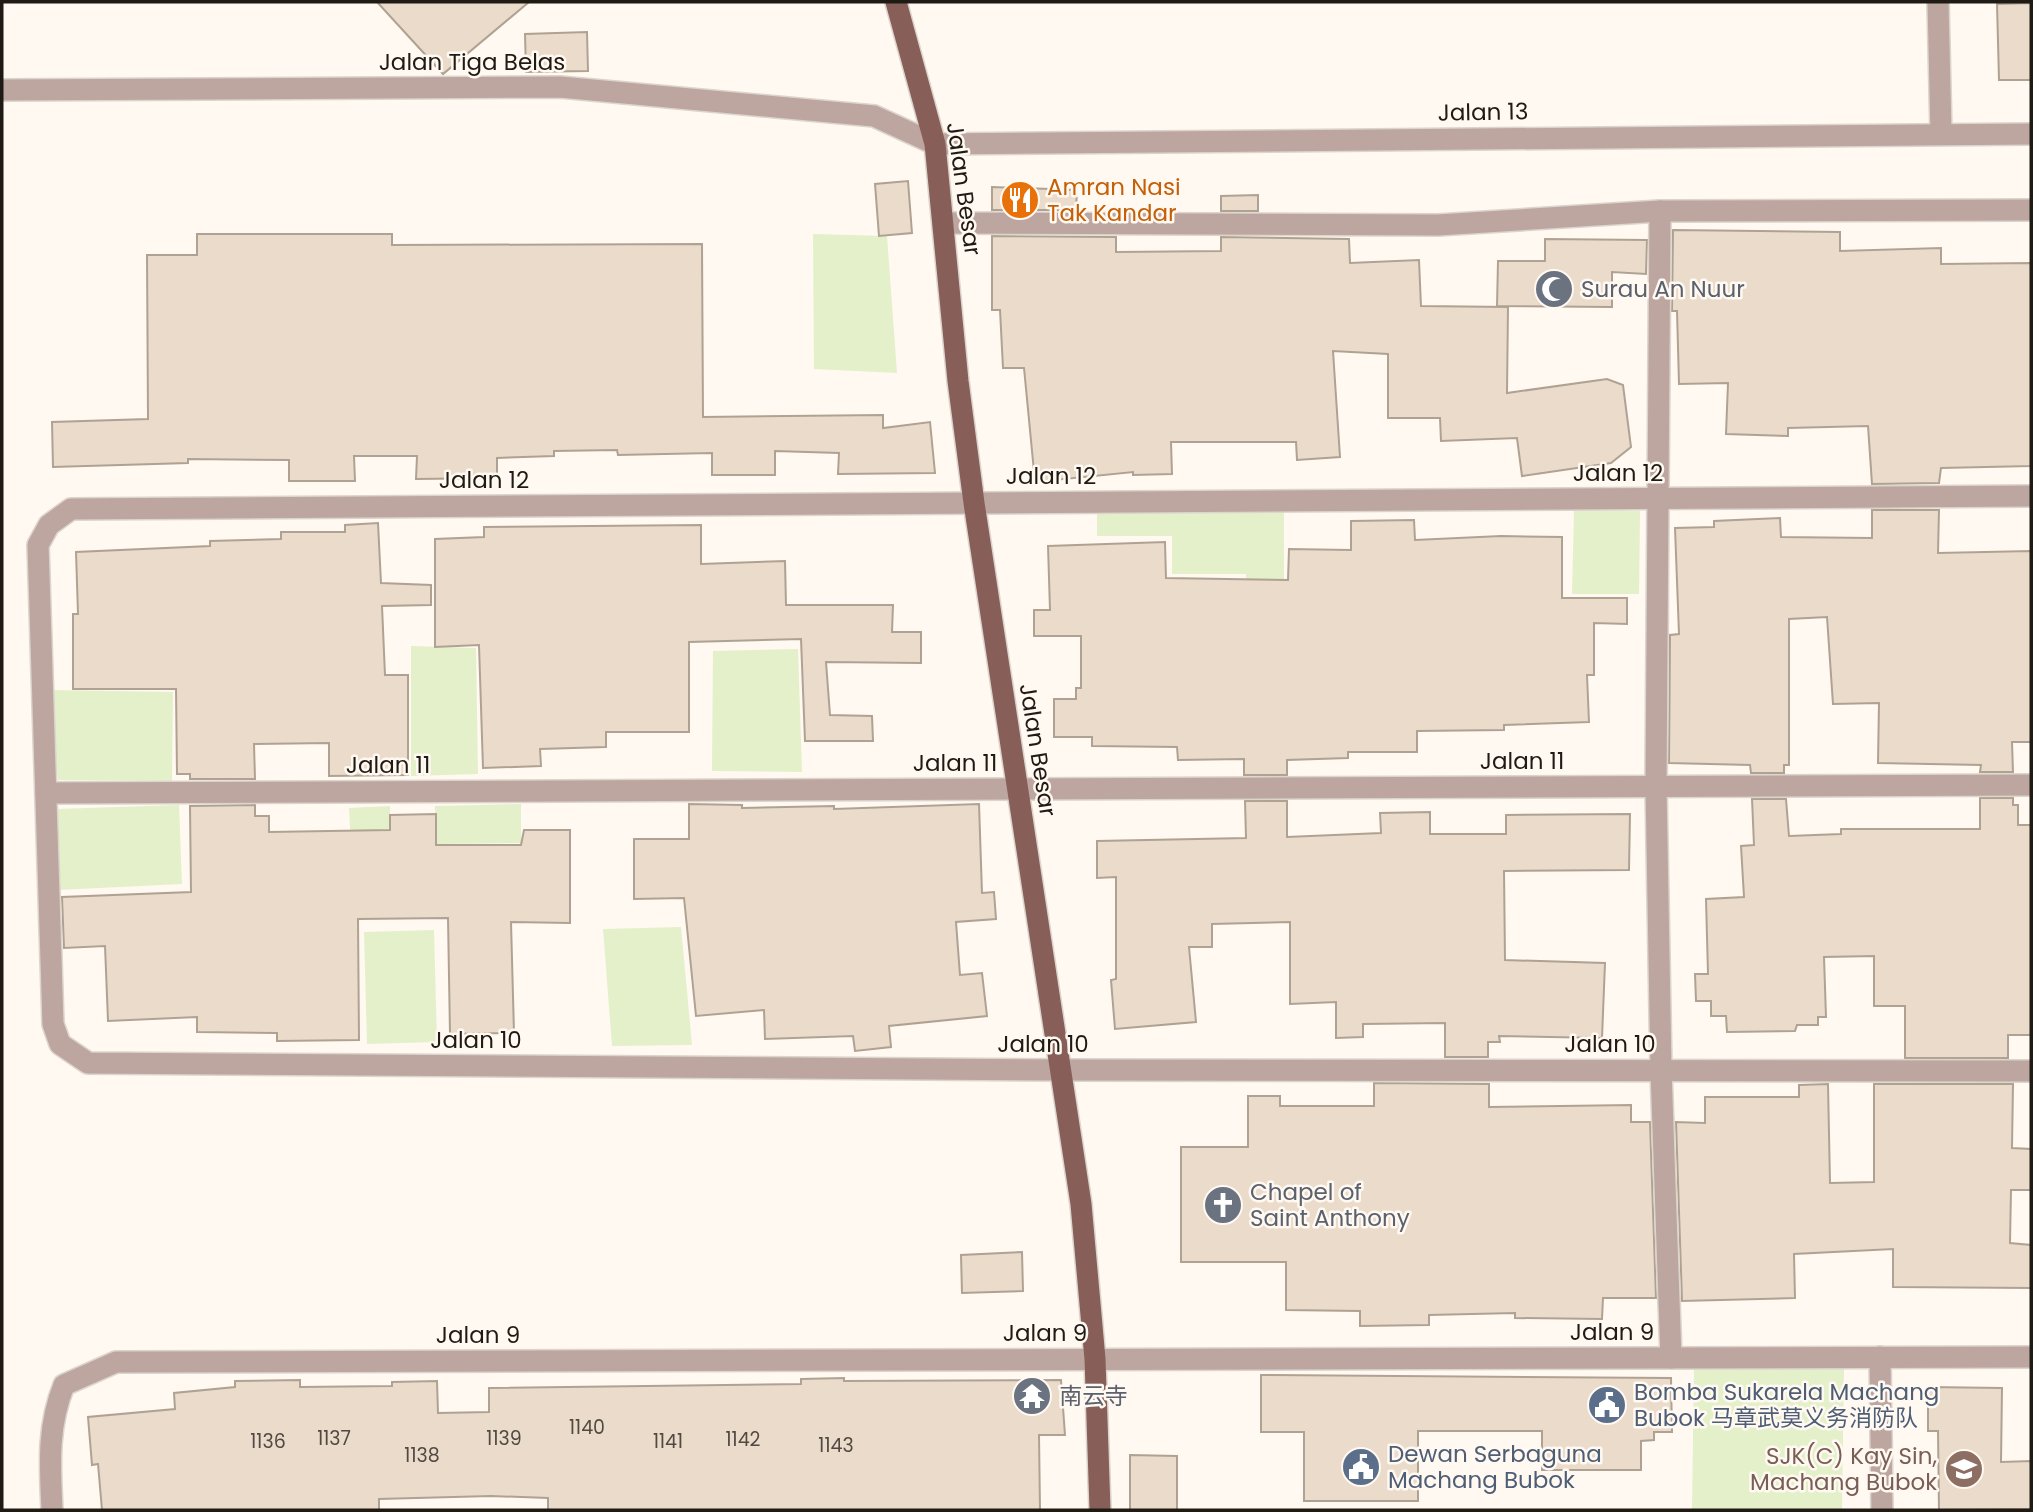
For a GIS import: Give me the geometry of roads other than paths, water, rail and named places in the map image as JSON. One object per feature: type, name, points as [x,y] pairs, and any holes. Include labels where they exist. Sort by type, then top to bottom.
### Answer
[{"type":"main road","name":"Jalan Besar","points":[[896,2],[935,144],[958,381],[974,503],[1082,1204],[1095,1359],[1100,1510]]},
{"type":"street","points":[[1938,2],[1941,134]]},
{"type":"street","name":"Jalan Tiga Belas","points":[[2,90],[560,86],[874,116],[935,144]]},
{"type":"street","name":"Jalan 13","points":[[935,144],[2031,134]]},
{"type":"street","points":[[944,223],[1438,225],[1660,211],[2031,210]]},
{"type":"street","points":[[1660,211],[1656,786],[1661,1070],[1671,1358]]},
{"type":"street","name":"Jalan 12","points":[[46,793],[38,545],[49,525],[71,509],[2031,496]]},
{"type":"street","name":"Jalan 11","points":[[46,793],[2031,785]]},
{"type":"street","name":"Jalan 10","points":[[46,793],[53,1024],[60,1044],[88,1063],[1062,1070],[2031,1071]]},
{"type":"street","points":[[1880,1357],[1882,1510]]},
{"type":"street","name":"Jalan 9","points":[[52,1510],[50,1436],[54,1409],[64,1385],[116,1362],[2031,1357]]},
{"type":"place","name":"Amran Nasi Tak Kandar","points":[[1020,200]]},
{"type":"place","name":"Surau An Nuur","points":[[1554,289]]},
{"type":"place","name":"Chapel of Saint Anthony","points":[[1223,1205]]},
{"type":"place","name":"南云寺","points":[[1032,1396]]},
{"type":"place","name":"Bomba Sukarela Machang Bubok 马章武莫义务消防队","points":[[1607,1405]]},
{"type":"place","name":"Dewan Serbaguna Machang Bubok","points":[[1361,1467]]},
{"type":"place","name":"SJK(C) Kay Sin, Machang Bubok","points":[[1964,1469]]}]
